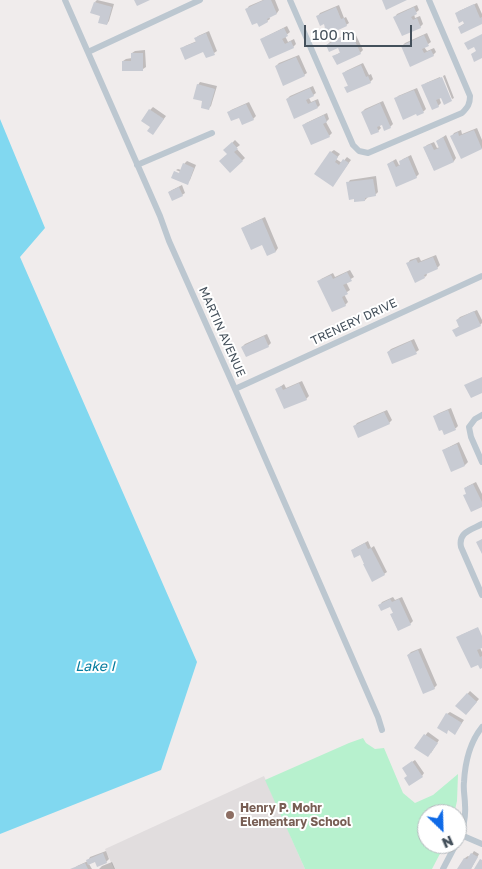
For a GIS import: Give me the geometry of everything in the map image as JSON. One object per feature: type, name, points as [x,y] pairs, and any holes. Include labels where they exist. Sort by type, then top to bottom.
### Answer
[{"type":"street","name":"MARTIN AVENUE","points":[[65,0],[160,216],[168,241],[235,389],[382,730]]},
{"type":"street","points":[[88,52],[200,0]]},
{"type":"street","points":[[290,0],[353,145],[359,151],[368,153],[462,113],[470,102],[470,96],[429,0]]},
{"type":"street","points":[[137,165],[212,133]]},
{"type":"street","name":"TRENERY DRIVE","points":[[235,389],[482,276]]},
{"type":"street","points":[[482,416],[475,419],[470,427],[471,436],[482,462]]},
{"type":"street","points":[[482,524],[468,531],[461,537],[460,542],[482,595]]},
{"type":"street","points":[[466,804],[464,783],[468,757],[478,732],[482,727]]},
{"type":"street","points":[[467,838],[482,844]]},
{"type":"street","points":[[443,869],[451,854]]},
{"type":"shaded area","name":"Henry P. Mohr Elementary School","points":[[264,776],[305,869],[114,869],[105,849]]},
{"type":"green space","points":[[363,738],[366,743],[375,749],[384,748],[403,793],[415,803],[433,795],[458,774],[456,804],[417,804],[417,854],[440,854],[432,869],[305,869],[265,780]]},
{"type":"water","name":"Lake I","points":[[0,119],[45,228],[20,257],[197,662],[161,770],[0,834]]},
{"type":"building","points":[[134,0],[150,0],[137,6]]},
{"type":"building","points":[[264,0],[271,0],[277,14],[267,19],[268,22],[259,27],[257,23],[252,25],[245,9]]},
{"type":"building","points":[[382,0],[407,0],[386,10]]},
{"type":"building","points":[[94,2],[112,7],[107,25],[98,23],[100,16],[90,13]]},
{"type":"building","points":[[474,4],[480,18],[482,17],[482,24],[461,34],[458,27],[464,24],[463,21],[459,23],[455,13]]},
{"type":"building","points":[[336,7],[341,19],[344,18],[347,26],[323,37],[320,30],[325,28],[324,24],[320,26],[316,16]]},
{"type":"building","points":[[414,7],[417,14],[411,17],[413,20],[417,18],[421,28],[402,36],[393,17]]},
{"type":"building","points":[[284,28],[288,36],[282,39],[285,44],[291,41],[294,48],[269,59],[260,39]]},
{"type":"building","points":[[206,33],[215,55],[206,58],[203,52],[185,60],[180,48],[196,42],[194,38]]},
{"type":"building","points":[[351,33],[361,54],[337,65],[332,56],[340,53],[338,48],[329,52],[326,45]]},
{"type":"building","points":[[482,34],[482,58],[474,62],[471,54],[476,51],[474,47],[468,50],[464,43]]},
{"type":"building","points":[[424,35],[429,46],[422,49],[424,53],[431,50],[434,56],[410,67],[401,46]]},
{"type":"building","points":[[131,53],[143,53],[143,71],[122,71],[122,61],[131,61]]},
{"type":"building","points":[[296,57],[305,76],[283,86],[275,66]]},
{"type":"building","points":[[361,65],[371,83],[347,93],[344,87],[348,86],[342,73]]},
{"type":"building","points":[[442,77],[452,101],[444,105],[441,98],[436,100],[439,107],[432,110],[421,85]]},
{"type":"building","points":[[197,84],[215,89],[209,110],[201,108],[202,101],[193,99]]},
{"type":"building","points":[[310,88],[314,96],[306,100],[308,104],[315,101],[318,108],[294,119],[286,99]]},
{"type":"building","points":[[414,90],[424,113],[417,116],[416,114],[403,120],[394,98]]},
{"type":"building","points":[[380,103],[391,128],[384,131],[382,125],[377,127],[379,132],[371,135],[361,112]]},
{"type":"building","points":[[246,104],[254,120],[242,125],[239,118],[231,121],[227,112]]},
{"type":"building","points":[[149,109],[164,119],[153,135],[147,131],[150,127],[141,121]]},
{"type":"building","points":[[324,115],[327,122],[323,124],[330,137],[311,145],[302,125]]},
{"type":"building","points":[[474,130],[482,149],[461,159],[450,136],[458,132],[459,136]]},
{"type":"building","points":[[443,137],[454,162],[434,171],[423,147],[431,144],[434,150],[439,148],[436,141]]},
{"type":"building","points":[[232,142],[238,149],[234,152],[243,161],[230,173],[219,161],[227,154],[223,150]]},
{"type":"building","points":[[330,151],[338,157],[335,162],[339,165],[343,159],[349,163],[333,187],[314,174]]},
{"type":"building","points":[[408,157],[417,178],[396,187],[387,164],[393,161],[396,167],[400,165],[399,161]]},
{"type":"building","points":[[183,163],[194,168],[188,185],[171,178],[174,171],[179,173]]},
{"type":"building","points":[[373,179],[376,196],[365,198],[365,201],[354,202],[354,199],[349,200],[346,182]]},
{"type":"building","points":[[179,187],[183,196],[172,201],[168,192]]},
{"type":"building","points":[[262,219],[276,252],[267,256],[262,245],[251,250],[241,228]]},
{"type":"building","points":[[433,257],[438,269],[424,275],[425,278],[415,283],[406,263],[416,259],[418,263]]},
{"type":"building","points":[[347,272],[352,281],[343,285],[348,294],[342,297],[346,306],[332,312],[317,281],[331,275],[333,279]]},
{"type":"building","points":[[474,311],[481,326],[456,337],[452,330],[459,327],[456,320]]},
{"type":"building","points":[[264,336],[269,347],[246,357],[241,347]]},
{"type":"building","points":[[411,341],[417,354],[392,364],[387,352]]},
{"type":"building","points":[[482,377],[482,393],[471,398],[464,385]]},
{"type":"building","points":[[299,383],[307,400],[284,409],[275,389],[281,386],[283,390]]},
{"type":"building","points":[[448,410],[456,430],[444,435],[442,430],[439,431],[433,416]]},
{"type":"building","points":[[384,412],[390,424],[358,438],[353,426]]},
{"type":"building","points":[[457,444],[465,466],[451,472],[442,450]]},
{"type":"building","points":[[473,484],[482,502],[482,507],[471,512],[463,495],[466,494],[464,488]]},
{"type":"building","points":[[482,539],[482,554],[476,542]]},
{"type":"building","points":[[365,543],[368,549],[371,548],[385,575],[372,582],[360,555],[354,558],[351,550]]},
{"type":"building","points":[[390,599],[392,602],[399,599],[411,625],[398,631],[390,614],[393,613],[390,607],[381,611],[378,605]]},
{"type":"building","points":[[478,627],[482,636],[482,648],[477,650],[480,657],[482,656],[482,668],[480,669],[478,665],[471,668],[456,637]]},
{"type":"building","points":[[418,650],[435,689],[423,694],[407,655]]},
{"type":"building","points":[[467,693],[477,702],[466,715],[455,706]]},
{"type":"building","points":[[446,713],[462,723],[455,735],[448,730],[447,734],[437,728]]},
{"type":"building","points":[[424,734],[438,743],[428,757],[414,748]]},
{"type":"building","points":[[412,761],[423,777],[409,786],[404,778],[407,776],[402,768]]},
{"type":"building","points":[[103,853],[107,863],[97,867],[95,862],[88,865],[86,860]]},
{"type":"building","points":[[471,853],[478,857],[471,869],[457,869],[464,858],[467,859]]},
{"type":"building","points":[[480,859],[482,860],[482,869],[474,869]]},
{"type":"building","points":[[85,863],[88,869],[70,869]]},
{"type":"place","name":"Henry P. Mohr Elementary School","points":[[230,815]]}]
